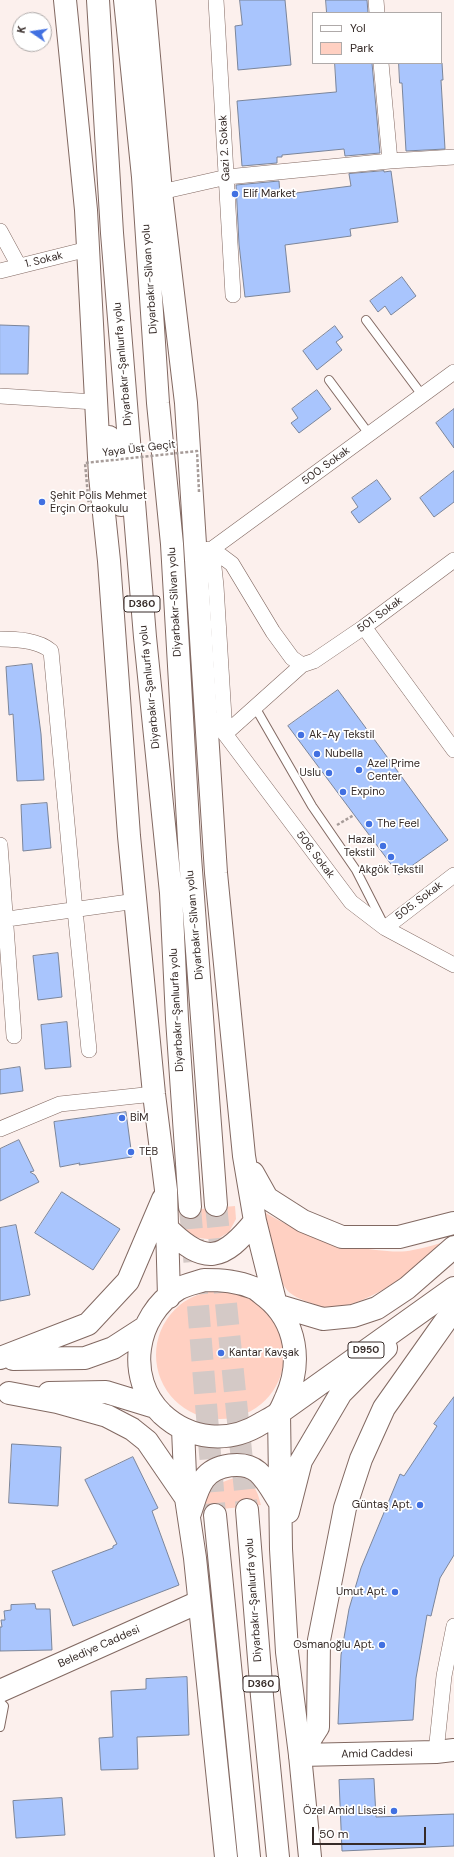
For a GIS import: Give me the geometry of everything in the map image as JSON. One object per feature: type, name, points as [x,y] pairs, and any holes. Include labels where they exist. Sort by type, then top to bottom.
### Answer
[{"type":"main road","points":[[65,0],[86,210],[95,402],[136,901],[154,1094],[166,1190],[169,1297]]},
{"type":"main road","name":"Diyarbakır-Şanlıurfa yolu","points":[[98,0],[112,233],[145,637],[171,894],[177,1019],[190,1207]]},
{"type":"main road","name":"Diyarbakır-Silvan yolu","points":[[125,0],[143,177],[158,403],[172,544],[190,858],[216,1205]]},
{"type":"main road","points":[[146,4],[161,192],[203,550],[205,712],[216,873],[244,1156],[255,1221],[276,1305],[288,1324],[295,1346],[295,1369],[289,1391],[279,1413],[281,1549],[287,1652],[300,1755],[310,1857]]},
{"type":"main road","points":[[172,544],[173,290]]},
{"type":"main road","points":[[92,337],[145,637]]},
{"type":"main road","points":[[244,1156],[267,1198],[303,1221],[342,1236],[399,1237],[454,1224]]},
{"type":"main road","points":[[0,1359],[88,1324],[128,1281],[166,1190]]},
{"type":"main road","points":[[167,1228],[182,1244],[201,1254],[212,1254],[228,1249],[240,1239],[255,1221]]},
{"type":"main road","points":[[279,1413],[238,1435],[215,1437],[192,1433],[172,1423],[155,1407],[144,1389],[139,1369],[139,1348],[144,1328],[158,1306],[179,1289],[204,1280],[230,1280],[255,1289],[276,1305],[323,1319],[353,1316],[377,1308],[383,1304],[406,1288],[454,1247]]},
{"type":"main road","name":"D950","points":[[279,1413],[454,1288]]},
{"type":"main road","points":[[300,1755],[318,1727],[319,1640],[345,1508],[361,1459],[384,1408],[454,1310]]},
{"type":"main road","points":[[281,1549],[291,1498],[302,1461],[320,1429],[341,1393],[376,1359],[415,1315]]},
{"type":"main road","points":[[0,1359],[85,1358],[113,1348],[144,1328]]},
{"type":"main road","points":[[5,1393],[106,1392],[155,1407]]},
{"type":"main road","points":[[5,1393],[57,1402],[107,1416],[132,1429],[147,1441],[188,1506]]},
{"type":"main road","points":[[184,1429],[188,1506],[195,1558],[226,1857]]},
{"type":"main road","points":[[188,1506],[205,1478],[223,1466],[238,1464],[254,1469],[268,1484],[280,1502]]},
{"type":"main road","name":"Diyarbakır-Şanlıurfa yolu","points":[[248,1510],[262,1696],[278,1857]]},
{"type":"main road","name":"D360","points":[[215,1515],[249,1857]]},
{"type":"main road","name":"Belediye Caddesi","points":[[0,1691],[199,1602]]},
{"type":"main road","name":"Amid Caddesi","points":[[300,1755],[445,1751]]},
{"type":"street","name":"Gazi 2. Sokak","points":[[216,0],[233,296]]},
{"type":"street","points":[[376,0],[377,12]]},
{"type":"street","points":[[381,64],[390,161]]},
{"type":"street","points":[[161,192],[227,177],[390,161],[454,157]]},
{"type":"street","points":[[0,231],[19,266]]},
{"type":"street","name":"1. Sokak","points":[[0,271],[88,249]]},
{"type":"street","name":"500. Sokak","points":[[203,550],[369,434],[454,372]]},
{"type":"street","points":[[0,396],[95,402]]},
{"type":"street","points":[[203,550],[232,564],[273,632],[292,658],[302,665]]},
{"type":"street","points":[[203,550],[216,586],[225,734]]},
{"type":"street","name":"501. Sokak","points":[[225,734],[302,665],[314,661],[364,627],[454,560]]},
{"type":"street","points":[[364,627],[454,750]]},
{"type":"street","points":[[0,639],[11,639],[43,644],[51,650],[74,910],[89,1050]]},
{"type":"street","name":"506. Sokak","points":[[205,712],[225,734],[351,902],[385,928],[454,964]]},
{"type":"street","points":[[0,845],[2,920],[14,1036]]},
{"type":"street","name":"505. Sokak","points":[[385,928],[454,875]]},
{"type":"street","points":[[2,920],[136,901]]},
{"type":"street","points":[[0,1129],[60,1104],[154,1094]]},
{"type":"street","points":[[445,1751],[444,1676],[454,1626]]},
{"type":"lane","points":[[366,320],[422,395]]},
{"type":"lane","points":[[329,380],[369,434]]},
{"type":"lane","points":[[255,707],[312,806],[356,870],[385,928]]},
{"type":"lane","points":[[0,1702],[4,1706],[0,1726]]},
{"type":"path","name":"Yaya Üst Geçit","points":[[89,507],[85,463],[197,451],[199,492]]},
{"type":"path","points":[[328,830],[354,815]]},
{"type":"green space","points":[[235,1206],[236,1219],[229,1232],[216,1240],[199,1238],[185,1231],[181,1225],[179,1211]]},
{"type":"green space","points":[[264,1212],[304,1232],[332,1242],[361,1248],[408,1251],[452,1240],[394,1283],[378,1292],[345,1306],[326,1308],[305,1301],[287,1290],[274,1263]]},
{"type":"green space","points":[[214,1291],[226,1291],[239,1294],[256,1302],[269,1314],[281,1336],[284,1355],[283,1367],[279,1379],[273,1391],[261,1404],[239,1416],[226,1419],[214,1419],[201,1416],[184,1408],[171,1396],[159,1374],[156,1361],[156,1349],[159,1336],[167,1319],[179,1306],[201,1294]]},
{"type":"green space","points":[[234,1478],[250,1483],[253,1486],[261,1505],[202,1511],[212,1489],[221,1483]]},
{"type":"building","points":[[240,0],[285,0],[291,65],[238,70],[235,26],[242,25]]},
{"type":"building","points":[[326,0],[367,0],[368,12],[327,12]]},
{"type":"building","points":[[442,63],[443,80],[441,80],[445,149],[406,151],[402,83],[400,83],[399,64]]},
{"type":"building","points":[[335,64],[372,64],[380,153],[345,156],[344,149],[282,155],[282,157],[277,157],[277,163],[242,166],[237,101],[336,92]]},
{"type":"building","points":[[391,171],[398,222],[350,229],[351,236],[285,245],[290,292],[245,297],[239,244],[236,185],[279,181],[280,195],[351,186],[349,174]]},
{"type":"building","points":[[402,277],[416,296],[391,315],[385,306],[378,312],[370,301]]},
{"type":"building","points":[[0,325],[29,326],[28,374],[0,374]]},
{"type":"building","points":[[335,326],[343,337],[336,342],[342,350],[317,370],[303,351]]},
{"type":"building","points":[[317,390],[331,409],[299,433],[291,423],[298,418],[292,409]]},
{"type":"building","points":[[454,409],[454,448],[436,423]]},
{"type":"building","points":[[454,471],[454,502],[434,517],[420,498]]},
{"type":"building","points":[[377,480],[391,499],[359,523],[351,512],[358,507],[352,498]]},
{"type":"building","points":[[32,664],[41,734],[44,780],[17,781],[13,714],[9,715],[6,667]]},
{"type":"building","name":"Azel Prime Center","points":[[338,690],[448,840],[399,875],[288,726]]},
{"type":"building","points":[[47,803],[51,848],[23,851],[21,805]]},
{"type":"building","points":[[58,953],[62,997],[38,1000],[33,956]]},
{"type":"building","points":[[67,1022],[71,1067],[45,1069],[41,1025]]},
{"type":"building","points":[[20,1067],[23,1091],[0,1094],[0,1070]]},
{"type":"building","points":[[126,1112],[132,1157],[79,1165],[80,1163],[60,1167],[54,1122]]},
{"type":"building","points":[[19,1140],[34,1171],[30,1172],[35,1175],[39,1182],[0,1201],[0,1149]]},
{"type":"building","points":[[62,1192],[120,1229],[93,1270],[35,1233]]},
{"type":"building","points":[[16,1225],[30,1295],[0,1301],[0,1228]]},
{"type":"building","points":[[454,1397],[454,1555],[440,1578],[431,1616],[427,1615],[416,1678],[413,1720],[338,1724],[341,1655],[349,1609],[361,1568],[400,1474],[404,1476],[437,1426],[434,1424]]},
{"type":"building","points":[[12,1444],[61,1447],[58,1506],[9,1503]]},
{"type":"building","points":[[133,1457],[158,1508],[152,1511],[179,1585],[73,1626],[52,1571],[113,1548],[113,1546],[117,1544],[85,1480]]},
{"type":"building","points":[[35,1604],[36,1609],[50,1609],[52,1650],[0,1651],[0,1627],[2,1627],[1,1620],[5,1620],[4,1611],[11,1610],[11,1605]]},
{"type":"building","points":[[187,1677],[189,1735],[137,1737],[138,1769],[101,1770],[99,1738],[113,1737],[111,1691],[146,1689],[146,1679]]},
{"type":"building","points":[[374,1779],[376,1817],[454,1814],[454,1846],[342,1851],[339,1780]]},
{"type":"building","points":[[62,1798],[65,1835],[16,1838],[13,1801]]},
{"type":"tunnel","points":[[216,1205],[247,1510]]},
{"type":"tunnel","points":[[190,1207],[215,1515]]},
{"type":"place","name":"Elif Market","points":[[235,194]]},
{"type":"place","name":"Şehit Polis Mehmet Erçin Ortaokulu","points":[[42,502]]},
{"type":"place","name":"Ak-Ay Tekstil","points":[[301,735]]},
{"type":"place","name":"Nubella","points":[[317,754]]},
{"type":"place","name":"Azel Prime Center","points":[[359,770]]},
{"type":"place","name":"Uslu","points":[[329,773]]},
{"type":"place","name":"Expino","points":[[343,792]]},
{"type":"place","name":"The Feel","points":[[369,824]]},
{"type":"place","name":"Hazal Tekstil","points":[[383,846]]},
{"type":"place","name":"Akgök Tekstil","points":[[391,857]]},
{"type":"place","name":"BİM","points":[[122,1118]]},
{"type":"place","name":"TEB","points":[[131,1152]]},
{"type":"place","name":"Kantar Kavşak","points":[[221,1353]]},
{"type":"place","name":"Güntaş Apt.","points":[[420,1505]]},
{"type":"place","name":"Umut Apt.","points":[[395,1592]]},
{"type":"place","name":"Osmanoğlu Apt.","points":[[382,1645]]},
{"type":"place","name":"Özel Amid Lisesi","points":[[394,1811]]}]
